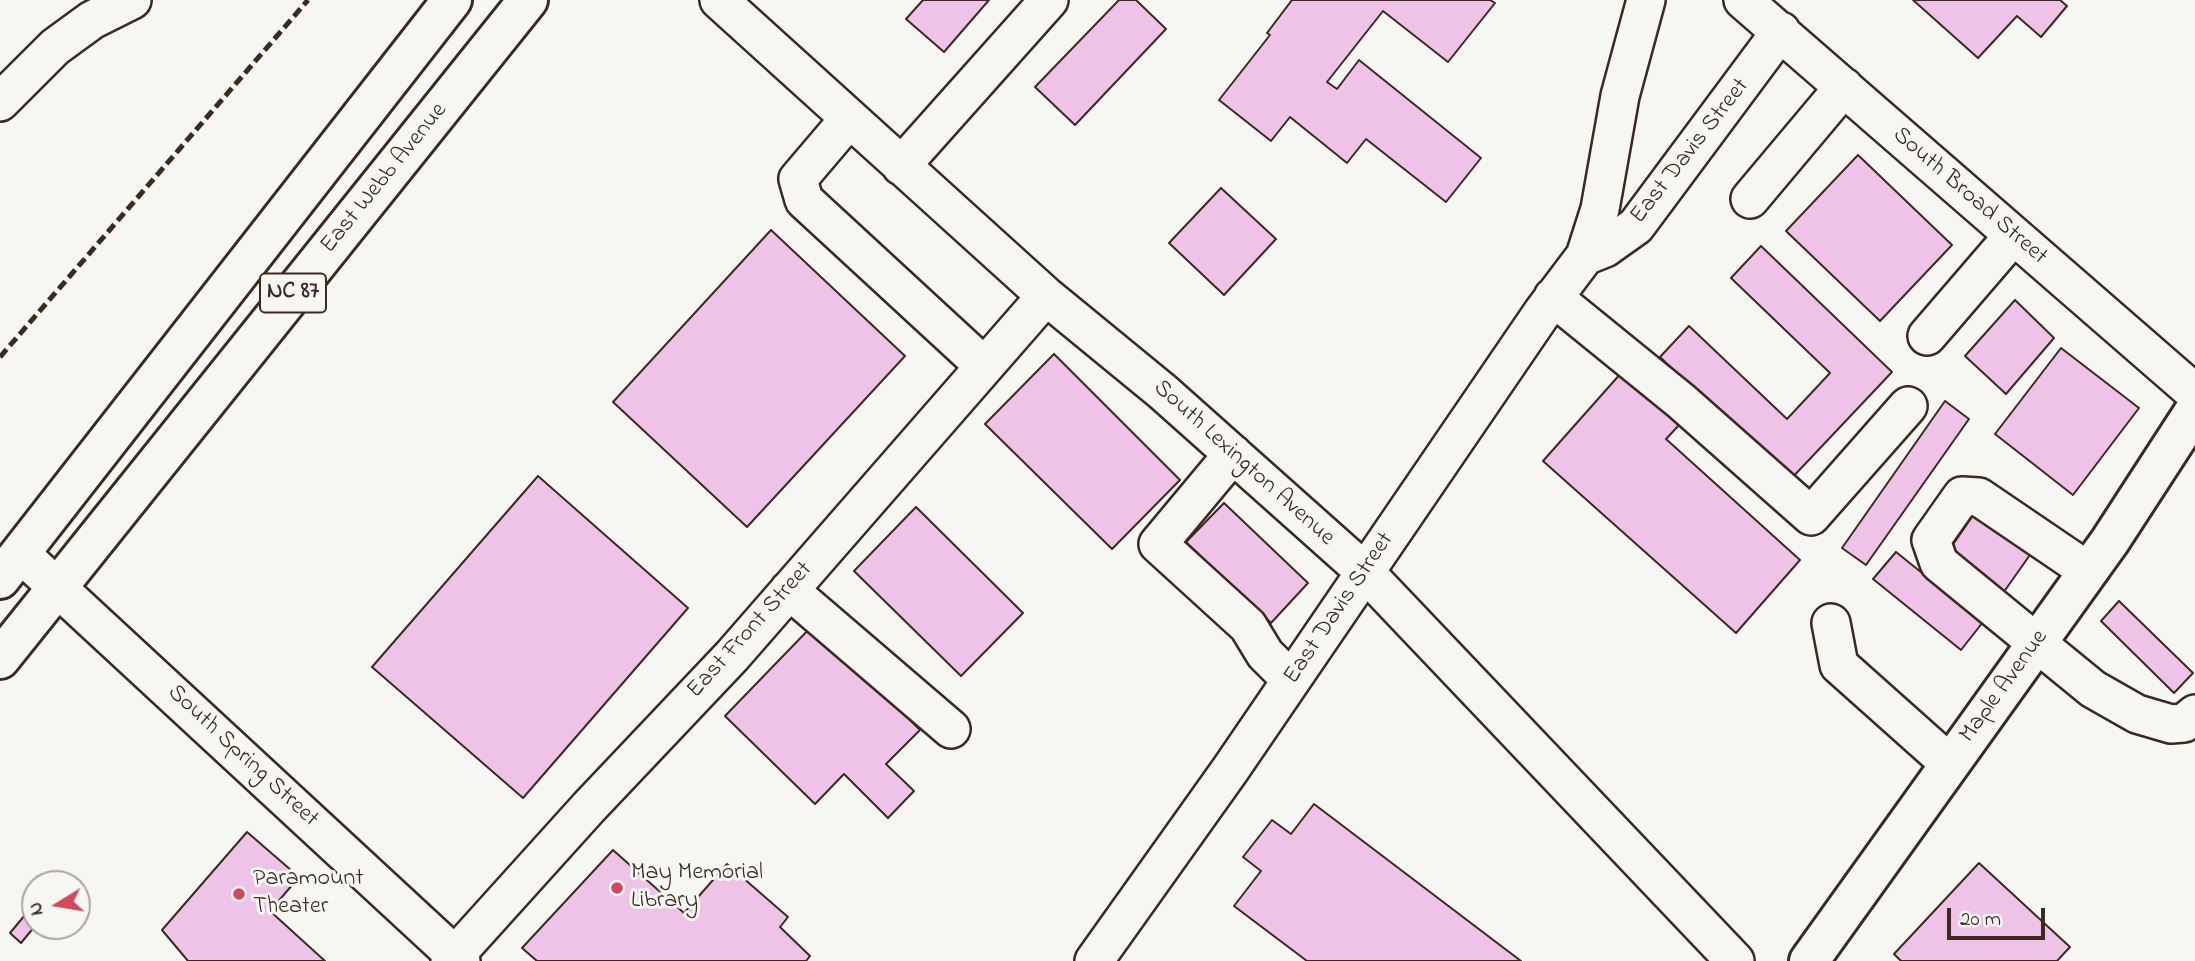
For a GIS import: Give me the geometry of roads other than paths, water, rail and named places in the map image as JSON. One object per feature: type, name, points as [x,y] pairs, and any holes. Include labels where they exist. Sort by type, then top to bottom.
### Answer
[{"type":"main road","name":"NC 87","points":[[11,567],[452,0]]},
{"type":"main road","name":"East Webb Avenue","points":[[59,587],[528,0]]},
{"type":"main road","name":"Maple Avenue","points":[[1810,961],[2088,571],[2195,410]]},
{"type":"main road","name":"NC 87","points":[[0,659],[59,587]]},
{"type":"street","points":[[0,102],[55,47],[92,20],[132,0]]},
{"type":"street","name":"South Lexington Avenue","points":[[719,0],[1046,296],[1163,392],[1365,572],[1735,961]]},
{"type":"street","points":[[901,166],[1049,0]]},
{"type":"street","name":"East Davis Street","points":[[1094,961],[1553,298],[1585,256],[1600,209],[1620,96],[1646,0]]},
{"type":"street","name":"South Broad Street","points":[[1743,0],[2195,393]]},
{"type":"street","name":"East Davis Street","points":[[1585,256],[1605,248],[1636,226],[1782,32]]},
{"type":"street","points":[[1750,199],[1844,87]]},
{"type":"street","points":[[849,119],[797,179],[804,200],[984,366]]},
{"type":"street","points":[[1927,336],[2013,236]]},
{"type":"street","name":"East Front Street","points":[[455,959],[789,590],[1046,296]]},
{"type":"street","points":[[1553,298],[1672,393],[1811,516],[1908,406]]},
{"type":"street","points":[[1233,454],[1158,544],[1248,625],[1265,654],[1291,680]]},
{"type":"street","points":[[2088,571],[1979,496],[1962,496],[1931,540],[1939,563],[2093,689],[2137,714],[2156,720],[2184,723],[2195,714]]},
{"type":"street","name":"South Spring Street","points":[[11,567],[59,587],[455,959]]},
{"type":"street","points":[[789,590],[951,729]]},
{"type":"street","points":[[1831,623],[1839,665],[1950,764]]},
{"type":"railway","points":[[0,357],[308,0]]},
{"type":"place","name":"May Memorial Library","points":[[617,888]]},
{"type":"place","name":"Paramount Theater","points":[[239,894]]}]
